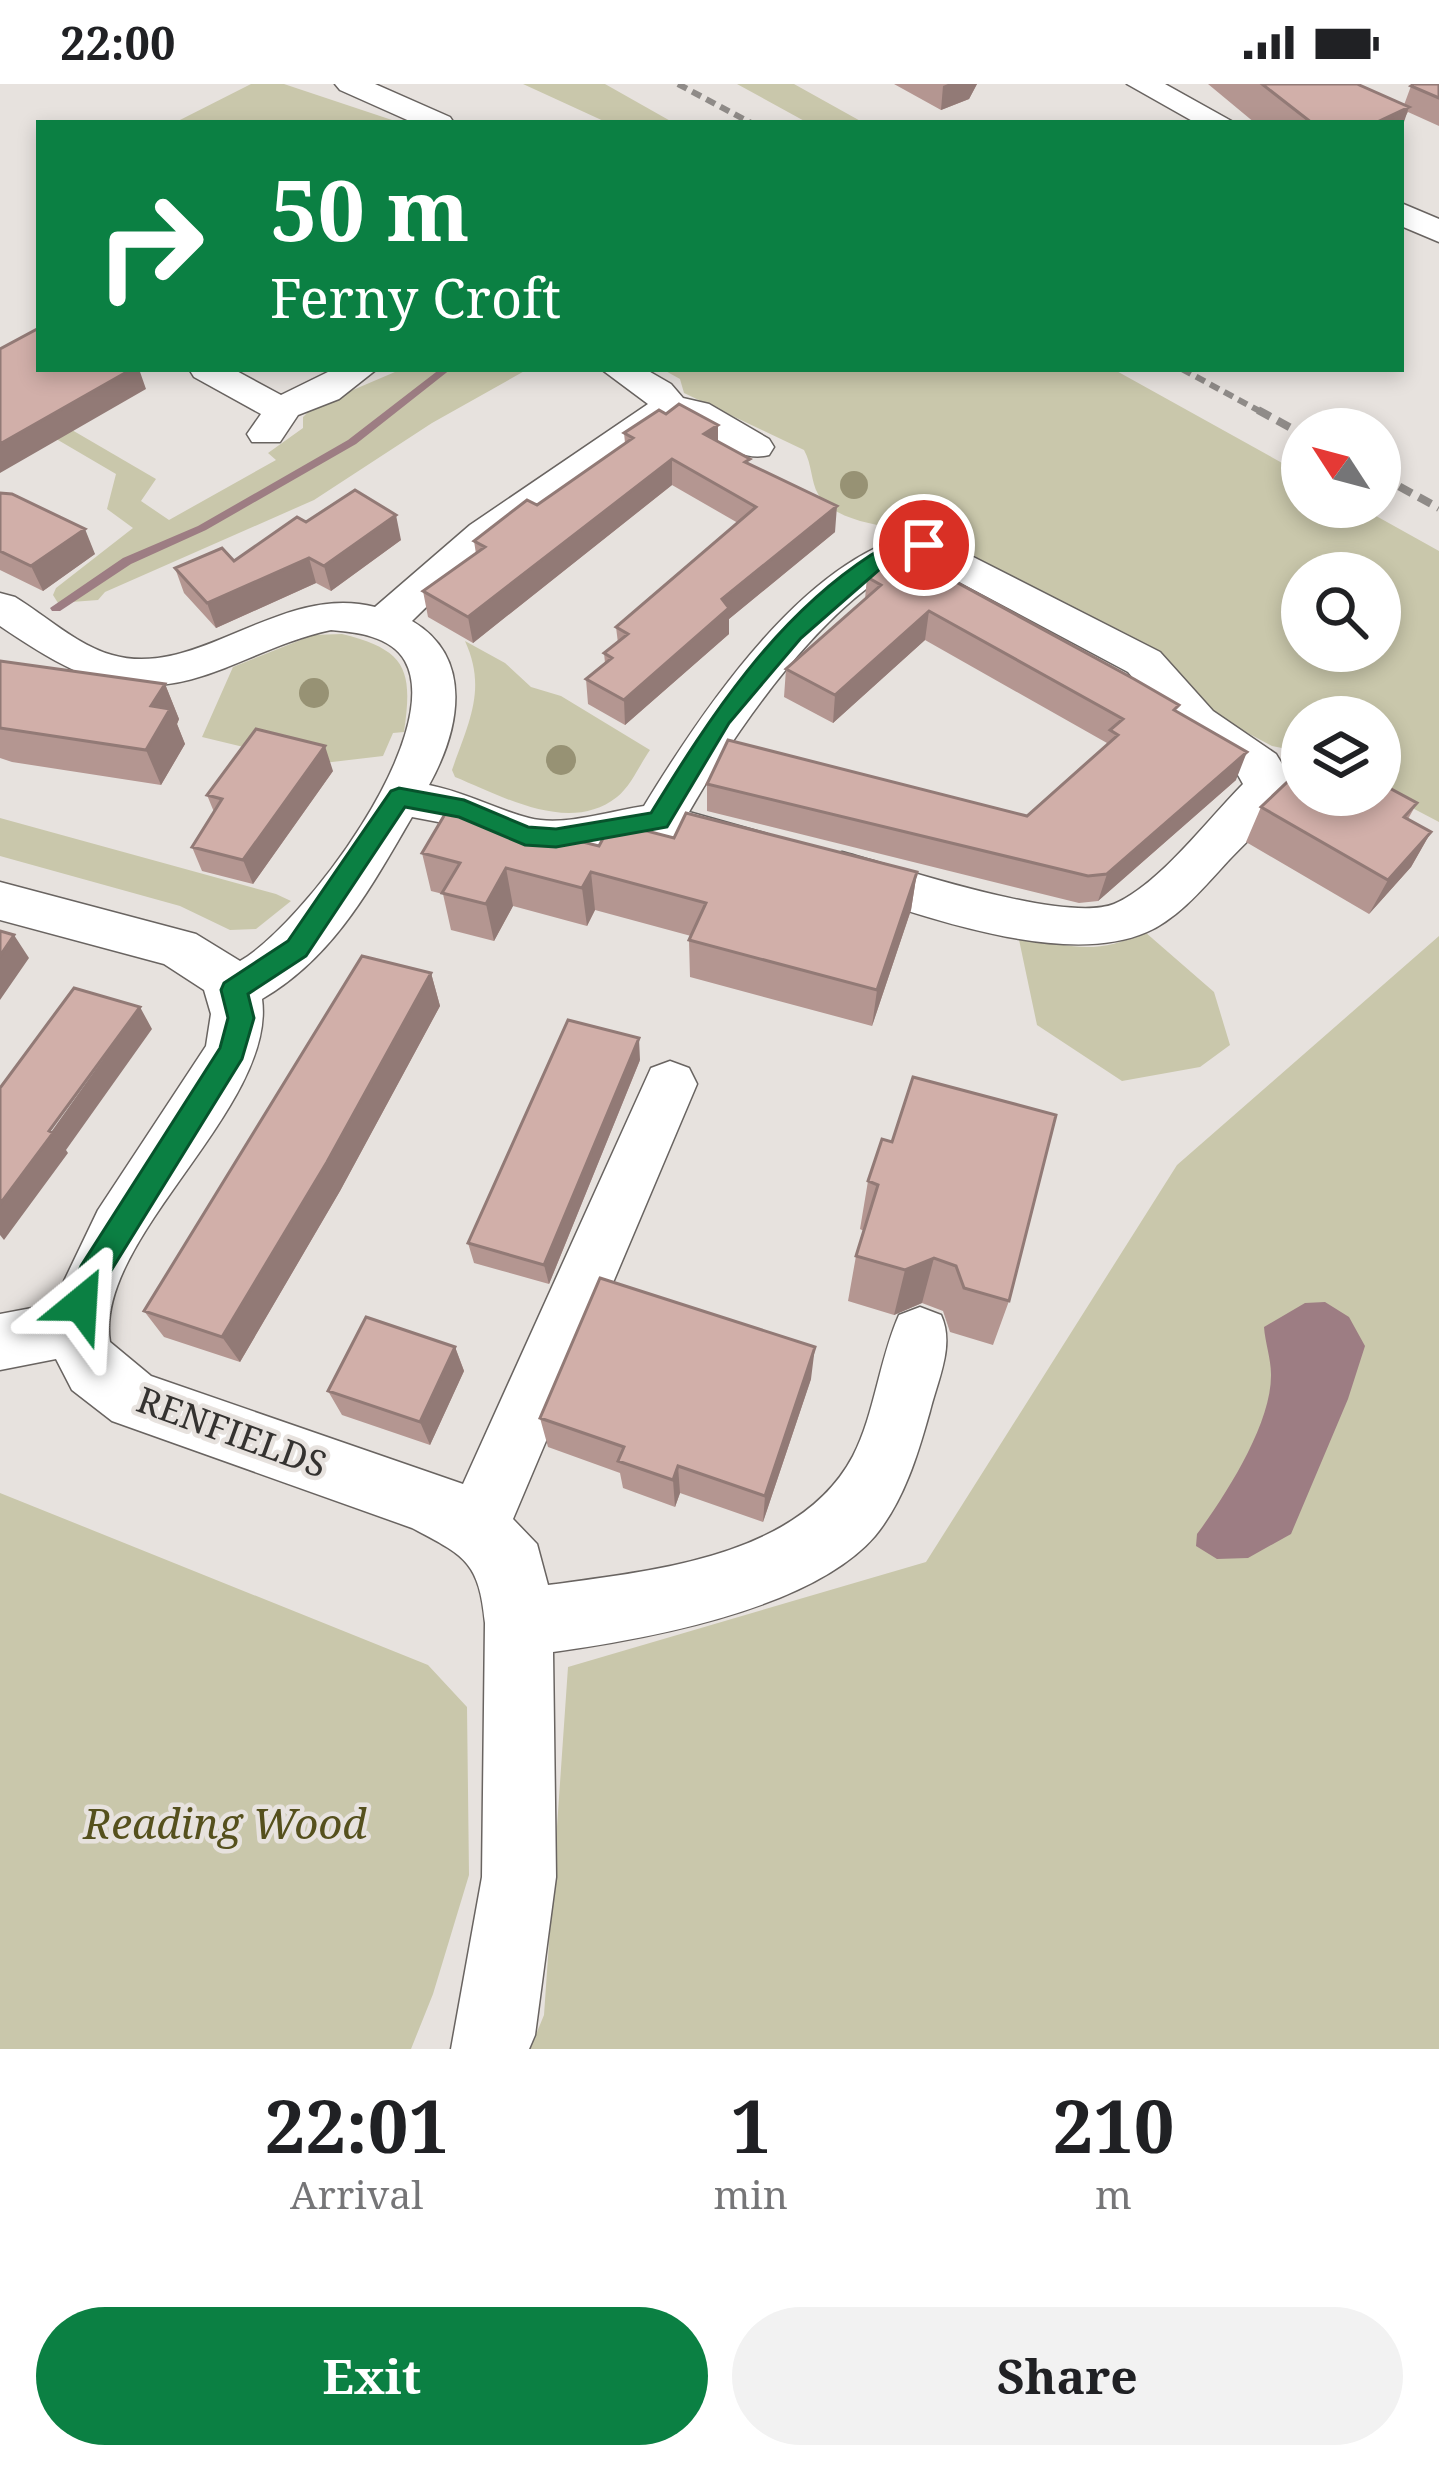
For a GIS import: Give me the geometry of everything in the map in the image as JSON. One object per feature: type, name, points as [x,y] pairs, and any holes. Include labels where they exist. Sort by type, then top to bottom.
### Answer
[{"type":"street","points":[[350,84],[432,120]]},
{"type":"street","points":[[1142,84],[1214,120]]},
{"type":"street","points":[[1404,214],[1439,232]]},
{"type":"street","points":[[212,372],[266,404],[275,420],[354,372]]},
{"type":"street","points":[[624,372],[658,392],[670,406],[696,412],[755,447]]},
{"type":"street","points":[[383,623],[421,583],[511,513],[670,406]]},
{"type":"street","points":[[399,797],[464,809],[500,827],[541,837],[659,821],[1057,926],[1120,924],[1170,885],[1266,790],[1268,777],[1259,763],[1186,712],[1161,676],[1144,662],[924,545],[881,557],[793,632],[721,718],[659,821]]},
{"type":"street","points":[[0,607],[69,656],[98,669],[139,673],[182,668],[301,621],[333,616],[383,623],[420,647],[434,687],[427,739],[399,797],[297,949],[234,990]]},
{"type":"street","points":[[0,901],[178,948],[221,972],[234,990],[241,1018],[232,1051],[92,1276],[77,1327],[0,1342]]},
{"type":"street","points":[[477,1527],[670,1084]]},
{"type":"street","name":"RENFIELDS","points":[[77,1327],[86,1361],[101,1381],[134,1400],[428,1501],[477,1527],[513,1568],[519,1623],[519,1877],[490,2049]]},
{"type":"street","points":[[519,1623],[741,1580],[802,1553],[845,1518],[876,1480],[920,1335]]},
{"type":"green space","points":[[251,84],[284,84],[392,120],[180,120]]},
{"type":"green space","points":[[523,84],[605,84],[669,120],[601,120]]},
{"type":"green space","points":[[737,84],[794,84],[859,120],[803,120]]},
{"type":"green space","points":[[395,372],[523,372],[432,423],[314,500],[105,592],[98,600],[58,603],[53,595],[56,588],[133,528],[107,509],[116,474],[0,406],[0,388],[156,479],[141,501],[169,520],[276,460],[268,453],[303,428],[303,417],[313,407]]},
{"type":"green space","points":[[667,372],[1118,372],[1281,462],[1281,528],[1398,528],[1439,551],[1439,822],[1401,802],[1401,696],[1281,696],[1281,748],[1272,746],[1208,712],[1168,661],[980,560],[958,543],[863,522],[829,507],[818,494],[804,450],[684,393],[680,379]]},
{"type":"green space","points":[[342,634],[380,647],[401,666],[407,693],[404,732],[393,733],[383,756],[315,764],[202,737],[233,667],[313,635]]},
{"type":"green space","points":[[465,641],[505,663],[531,687],[561,696],[650,750],[622,792],[598,808],[557,812],[514,802],[455,777],[452,770],[475,690]]},
{"type":"green space","points":[[0,818],[291,901],[256,929],[230,930],[180,906],[0,856]]},
{"type":"green space","points":[[1145,932],[1214,992],[1230,1045],[1200,1067],[1122,1081],[1037,1025],[1018,935],[1097,947]]},
{"type":"green space","points":[[1439,936],[1439,2049],[530,2049],[544,2015],[568,1667],[926,1562],[1177,1165]]},
{"type":"green space","name":"Reading Wood","points":[[0,1493],[428,1665],[467,1707],[469,1875],[411,2049],[0,2049]]},
{"type":"shaded area","points":[[1325,1302],[1349,1317],[1365,1346],[1348,1399],[1291,1534],[1248,1558],[1217,1559],[1196,1546],[1197,1534],[1233,1479],[1264,1414],[1271,1374],[1264,1327],[1305,1303]]},
{"type":"building","points":[[1262,84],[1357,84],[1409,107],[1381,120],[1308,120]]},
{"type":"building","points":[[1439,84],[1439,98],[1411,86]]},
{"type":"building","points":[[36,330],[36,372],[127,372],[0,444],[0,349]]},
{"type":"building","points":[[679,404],[718,425],[704,434],[750,459],[745,462],[837,506],[722,599],[729,608],[624,700],[586,679],[612,658],[604,653],[628,634],[616,627],[756,507],[672,459],[468,617],[423,591],[485,547],[474,541],[527,500],[537,505],[633,438],[624,433],[659,410],[666,414]]},
{"type":"building","points":[[355,490],[396,515],[324,566],[309,558],[207,603],[175,568],[222,548],[234,561],[297,517],[306,522]]},
{"type":"building","points":[[0,493],[12,494],[85,529],[31,566],[0,551]]},
{"type":"building","points":[[901,552],[1179,705],[1174,710],[1247,752],[1107,874],[1088,876],[707,784],[728,740],[1027,816],[1118,735],[1110,730],[1123,719],[929,611],[835,695],[786,669],[881,585],[867,577]]},
{"type":"building","points":[[0,661],[165,684],[151,706],[170,709],[146,750],[0,728]]},
{"type":"building","points":[[256,729],[325,746],[243,860],[192,847],[222,799],[207,795]]},
{"type":"building","points":[[1281,788],[1281,816],[1401,816],[1401,794],[1417,803],[1404,817],[1431,832],[1388,880],[1261,807]]},
{"type":"building","points":[[448,809],[599,846],[612,822],[674,838],[686,813],[917,872],[877,990],[689,940],[706,903],[591,872],[582,888],[506,868],[486,904],[442,893],[460,863],[422,853]]},
{"type":"building","points":[[0,931],[14,935],[0,956]]},
{"type":"building","points":[[362,956],[431,973],[327,1162],[222,1337],[144,1311]]},
{"type":"building","points":[[74,988],[140,1007],[0,1204],[0,1088]]},
{"type":"building","points":[[568,1020],[639,1038],[544,1265],[468,1243]]},
{"type":"building","points":[[913,1077],[1056,1115],[1009,1301],[964,1288],[956,1266],[934,1258],[905,1270],[856,1256],[878,1185],[868,1181],[882,1139],[892,1142]]},
{"type":"building","points":[[600,1278],[815,1347],[765,1496],[678,1466],[673,1480],[618,1461],[624,1447],[540,1418]]},
{"type":"building","points":[[366,1317],[455,1347],[420,1422],[328,1391]]},
{"type":"waterway","points":[[56,608],[127,561],[202,528],[352,442],[442,372]]},
{"type":"railway","points":[[678,84],[745,120]]},
{"type":"railway","points":[[1188,372],[1263,413]]},
{"type":"railway","points":[[1258,410],[1281,423]]},
{"type":"railway","points":[[1401,487],[1439,508]]},
{"type":"route","points":[[81,1304],[92,1276],[232,1051],[241,1018],[234,990],[297,949],[399,797],[464,809],[525,836],[556,838],[659,821],[721,718],[793,632],[881,557],[924,545]]}]
